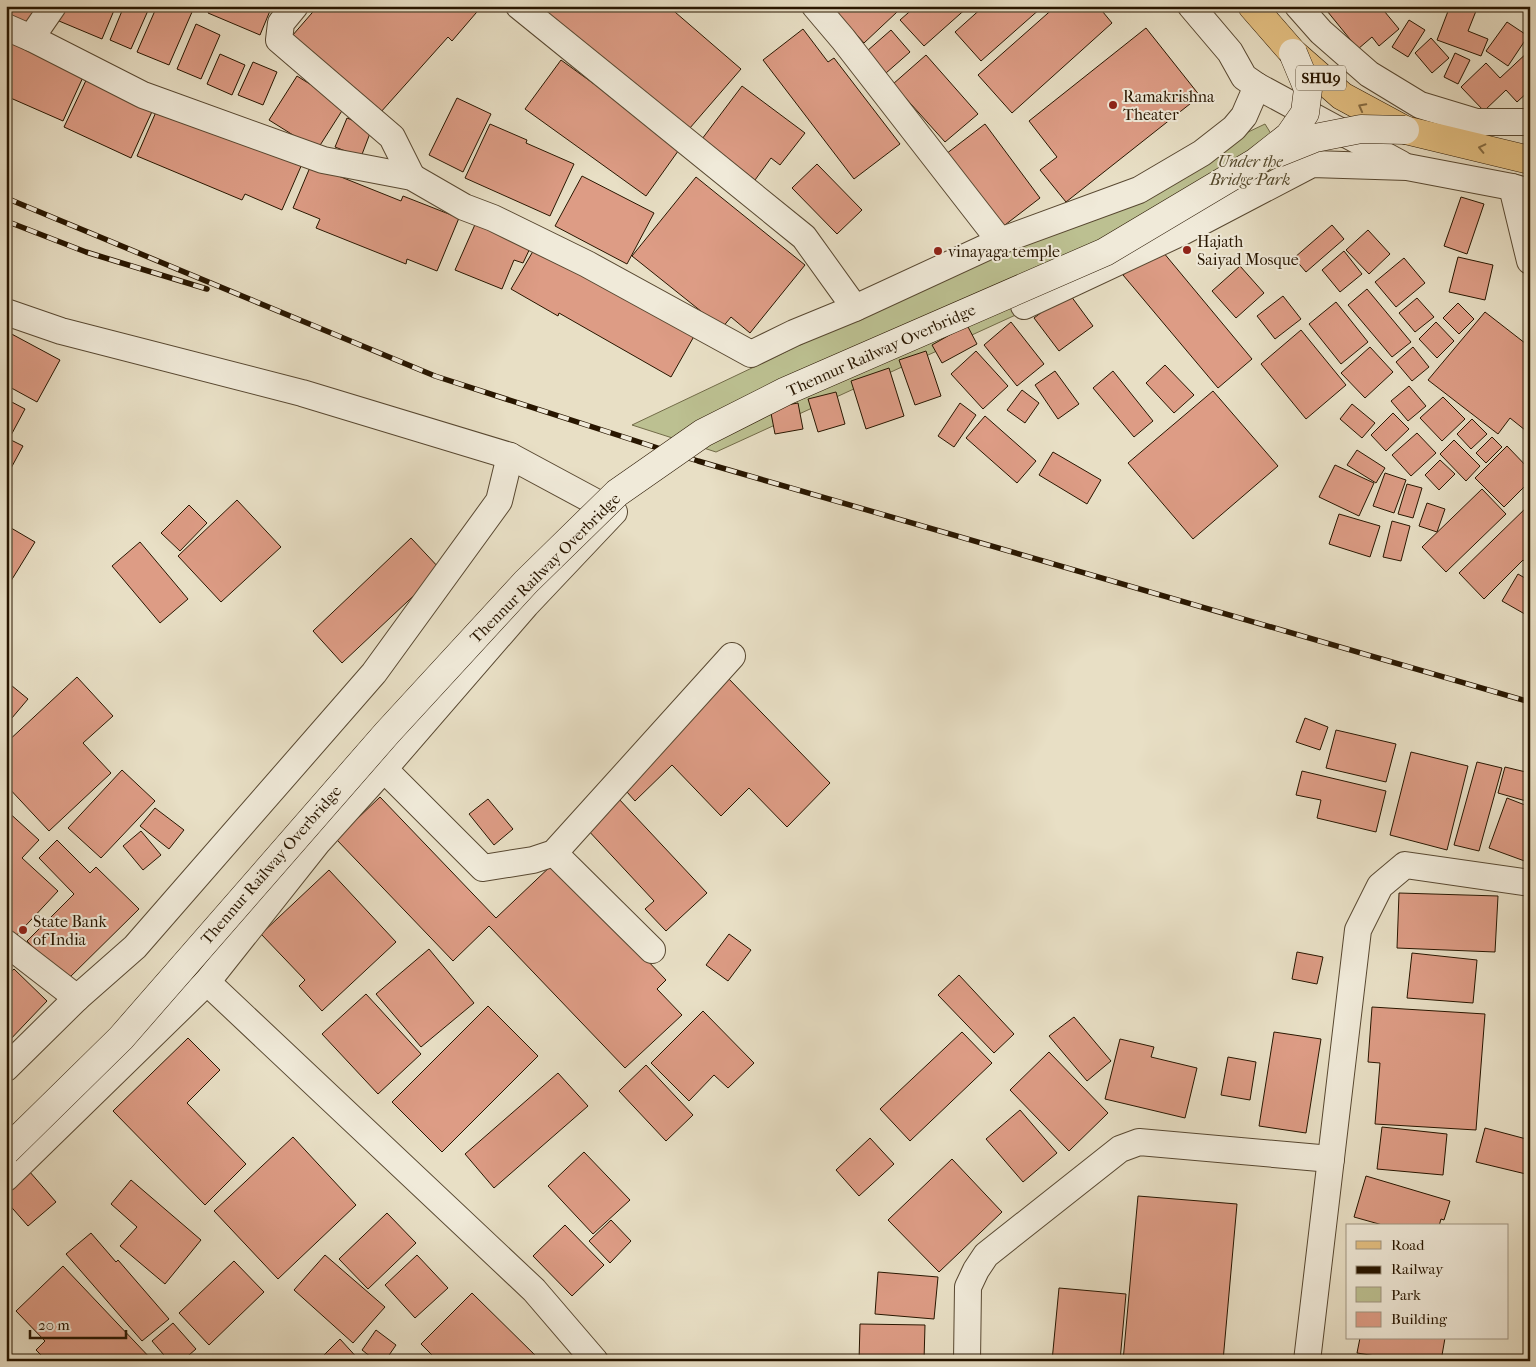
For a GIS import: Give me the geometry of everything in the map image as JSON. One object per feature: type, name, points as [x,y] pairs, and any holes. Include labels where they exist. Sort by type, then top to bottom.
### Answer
[{"type":"main road","name":"SHU9","points":[[1252,6],[1293,53],[1342,96],[1405,130],[1530,160]]},
{"type":"main road","name":"Thennur Railway Overbridge","points":[[6,1151],[122,1038],[387,733],[526,582],[617,493],[703,433],[786,391],[1106,252],[1256,162],[1289,136],[1305,113],[1308,89],[1293,53]]},
{"type":"main road","name":"Thennur Railway Overbridge","points":[[1256,162],[1315,138],[1361,130],[1405,130]]},
{"type":"street","points":[[31,38],[53,6]]},
{"type":"street","points":[[295,6],[281,23],[279,40],[392,138],[412,177]]},
{"type":"street","points":[[519,6],[804,237],[854,308]]},
{"type":"street","points":[[815,6],[843,39],[1000,241]]},
{"type":"street","points":[[1191,6],[1230,52],[1244,77],[1257,86],[1407,167]]},
{"type":"street","points":[[1298,6],[1321,32],[1369,74],[1420,105],[1476,122],[1530,122]]},
{"type":"street","points":[[6,27],[143,95],[323,160],[412,177],[464,207],[493,218],[586,264],[751,354],[1000,241],[1139,190],[1202,153],[1234,128],[1244,116],[1257,86]]},
{"type":"street","points":[[1024,306],[1182,232],[1312,164],[1407,167],[1521,189],[1530,261]]},
{"type":"street","points":[[6,312],[61,331],[302,393],[510,456],[614,512],[526,605],[318,842],[207,982],[6,1178]]},
{"type":"street","points":[[6,1068],[77,998],[135,947],[374,674],[499,501],[510,456]]},
{"type":"street","points":[[384,769],[483,868],[533,860],[554,853],[732,656]]},
{"type":"street","points":[[554,853],[652,950]]},
{"type":"street","points":[[1307,1361],[1358,930],[1380,886],[1405,865],[1530,883]]},
{"type":"street","points":[[6,943],[77,998]]},
{"type":"street","points":[[207,982],[534,1290],[595,1361]]},
{"type":"street","points":[[967,1361],[968,1287],[986,1255],[1120,1149],[1140,1142],[1330,1159]]},
{"type":"green space","name":"Under the Bridge Park","points":[[1265,124],[1302,184],[716,452],[632,425]]},
{"type":"building","points":[[6,6],[43,6],[28,28],[6,13]]},
{"type":"building","points":[[65,6],[110,6],[115,8],[102,39],[59,21]]},
{"type":"building","points":[[124,6],[150,6],[131,49],[110,40]]},
{"type":"building","points":[[157,6],[178,6],[192,12],[169,65],[137,52]]},
{"type":"building","points":[[211,6],[272,6],[260,35],[208,13]]},
{"type":"building","points":[[318,6],[482,6],[452,41],[448,37],[380,113],[292,36]]},
{"type":"building","points":[[533,6],[668,6],[741,69],[683,136]]},
{"type":"building","points":[[835,6],[892,6],[897,12],[864,43],[833,8]]},
{"type":"building","points":[[916,6],[969,6],[924,46],[900,20]]},
{"type":"building","points":[[984,6],[1040,6],[1041,8],[981,61],[955,32]]},
{"type":"building","points":[[1056,6],[1098,6],[1112,23],[1012,113],[978,75]]},
{"type":"building","points":[[1323,6],[1380,6],[1399,29],[1379,46],[1372,37],[1358,49]]},
{"type":"building","points":[[1450,6],[1478,6],[1468,31],[1488,39],[1481,56],[1437,40]]},
{"type":"building","points":[[1409,20],[1425,30],[1408,57],[1392,47]]},
{"type":"building","points":[[1507,22],[1528,36],[1508,66],[1486,51]]},
{"type":"building","points":[[196,24],[220,35],[201,79],[177,69]]},
{"type":"building","points":[[1146,28],[1200,96],[1066,202],[1040,170],[1057,157],[1029,121]]},
{"type":"building","points":[[803,29],[828,62],[834,58],[900,144],[854,179],[763,60]]},
{"type":"building","points":[[891,30],[910,52],[886,73],[867,51]]},
{"type":"building","points":[[1431,38],[1449,58],[1432,73],[1415,53]]},
{"type":"building","points":[[6,41],[84,75],[63,121],[6,96]]},
{"type":"building","points":[[1530,50],[1530,90],[1517,102],[1506,90],[1484,111],[1461,87],[1486,63],[1500,78]]},
{"type":"building","points":[[1455,53],[1470,60],[1458,84],[1444,77]]},
{"type":"building","points":[[220,54],[245,65],[232,95],[207,84]]},
{"type":"building","points":[[926,55],[978,114],[945,142],[893,84]]},
{"type":"building","points":[[561,60],[681,147],[646,196],[525,109]]},
{"type":"building","points":[[253,62],[277,72],[263,105],[238,95]]},
{"type":"building","points":[[89,74],[155,105],[131,158],[64,127]]},
{"type":"building","points":[[297,76],[345,106],[317,150],[269,120]]},
{"type":"building","points":[[742,86],[805,133],[780,165],[771,158],[755,180],[702,139]]},
{"type":"building","points":[[457,98],[491,114],[463,172],[429,155]]},
{"type":"building","points":[[159,105],[302,164],[282,210],[245,194],[242,200],[137,156]]},
{"type":"building","points":[[347,118],[372,128],[361,157],[335,147]]},
{"type":"building","points":[[490,124],[527,140],[526,143],[574,164],[550,216],[465,178]]},
{"type":"building","points":[[985,124],[1040,198],[1001,228],[946,154]]},
{"type":"building","points":[[817,164],[862,210],[837,234],[792,188]]},
{"type":"building","points":[[311,165],[401,201],[403,196],[459,218],[437,271],[407,259],[406,264],[316,228],[320,219],[293,208]]},
{"type":"building","points":[[582,176],[654,213],[627,264],[555,226]]},
{"type":"building","points":[[696,177],[805,265],[750,333],[731,317],[722,328],[632,256]]},
{"type":"building","points":[[1461,197],[1484,204],[1467,254],[1444,246]]},
{"type":"building","points":[[477,220],[533,242],[523,263],[514,260],[502,289],[455,270]]},
{"type":"building","points":[[1332,225],[1344,239],[1306,272],[1294,258]]},
{"type":"building","points":[[1368,230],[1390,254],[1369,274],[1346,250]]},
{"type":"building","points":[[539,241],[697,331],[671,377],[559,313],[558,316],[511,289]]},
{"type":"building","points":[[1158,246],[1252,359],[1218,388],[1123,275]]},
{"type":"building","points":[[1344,251],[1362,274],[1340,292],[1322,270]]},
{"type":"building","points":[[1458,257],[1493,265],[1485,300],[1449,292]]},
{"type":"building","points":[[1404,258],[1425,283],[1396,307],[1375,282]]},
{"type":"building","points":[[1240,266],[1264,293],[1236,318],[1212,291]]},
{"type":"building","points":[[1367,289],[1411,342],[1392,357],[1348,305]]},
{"type":"building","points":[[1068,292],[1093,326],[1059,351],[1034,318]]},
{"type":"building","points":[[1283,296],[1301,319],[1275,339],[1257,316]]},
{"type":"building","points":[[1417,298],[1434,317],[1415,332],[1399,313]]},
{"type":"building","points":[[1336,302],[1368,342],[1341,364],[1309,324]]},
{"type":"building","points":[[1458,303],[1474,319],[1459,334],[1443,318]]},
{"type":"building","points":[[1485,312],[1530,347],[1530,434],[1510,418],[1498,434],[1428,380]]},
{"type":"building","points":[[1011,322],[1044,364],[1017,386],[984,345]]},
{"type":"building","points":[[1436,322],[1454,341],[1437,358],[1419,339]]},
{"type":"building","points":[[967,325],[977,344],[942,363],[932,345]]},
{"type":"building","points":[[1301,330],[1346,385],[1306,419],[1261,364]]},
{"type":"building","points":[[6,331],[60,360],[37,402],[6,385]]},
{"type":"building","points":[[1370,347],[1393,372],[1365,398],[1341,373]]},
{"type":"building","points":[[1413,347],[1429,367],[1412,381],[1396,362]]},
{"type":"building","points":[[926,351],[941,396],[915,405],[899,360]]},
{"type":"building","points":[[976,351],[1008,386],[983,409],[951,374]]},
{"type":"building","points":[[1165,365],[1194,395],[1174,413],[1146,383]]},
{"type":"building","points":[[889,368],[904,416],[866,429],[851,381]]},
{"type":"building","points":[[1055,371],[1079,404],[1058,419],[1035,385]]},
{"type":"building","points":[[1113,371],[1153,421],[1134,437],[1093,388]]},
{"type":"building","points":[[1409,386],[1426,406],[1408,421],[1391,401]]},
{"type":"building","points":[[1022,390],[1039,403],[1025,423],[1007,410]]},
{"type":"building","points":[[1213,391],[1278,466],[1193,539],[1128,463]]},
{"type":"building","points":[[836,392],[845,424],[818,432],[808,399]]},
{"type":"building","points":[[1443,397],[1465,419],[1442,441],[1420,418]]},
{"type":"building","points":[[6,399],[25,409],[9,439],[23,446],[10,470],[6,468]]},
{"type":"building","points":[[798,403],[803,429],[775,434],[770,408]]},
{"type":"building","points":[[960,403],[976,415],[954,447],[938,436]]},
{"type":"building","points":[[1352,404],[1375,423],[1362,438],[1340,419]]},
{"type":"building","points":[[1393,413],[1409,429],[1386,451],[1371,435]]},
{"type":"building","points":[[985,416],[1036,461],[1017,483],[966,438]]},
{"type":"building","points":[[1472,419],[1487,434],[1471,449],[1457,434]]},
{"type":"building","points":[[1417,433],[1436,453],[1411,476],[1392,455]]},
{"type":"building","points":[[1492,437],[1502,447],[1486,463],[1476,453]]},
{"type":"building","points":[[1454,440],[1480,466],[1466,481],[1440,454]]},
{"type":"building","points":[[1507,446],[1530,470],[1530,481],[1504,507],[1475,478]]},
{"type":"building","points":[[1357,450],[1385,468],[1376,483],[1347,465]]},
{"type":"building","points":[[1053,452],[1101,480],[1087,504],[1039,475]]},
{"type":"building","points":[[1440,460],[1455,474],[1439,490],[1425,475]]},
{"type":"building","points":[[1335,465],[1374,483],[1359,516],[1319,497]]},
{"type":"building","points":[[1385,473],[1406,480],[1394,513],[1373,506]]},
{"type":"building","points":[[1407,484],[1422,488],[1413,518],[1398,514]]},
{"type":"building","points":[[1482,489],[1506,514],[1446,572],[1422,547]]},
{"type":"building","points":[[237,500],[281,547],[221,602],[178,556]]},
{"type":"building","points":[[1427,503],[1445,509],[1437,532],[1419,526]]},
{"type":"building","points":[[1530,504],[1530,566],[1523,560],[1484,599],[1459,573]]},
{"type":"building","points":[[189,505],[207,523],[180,551],[161,533]]},
{"type":"building","points":[[1339,514],[1380,526],[1370,557],[1329,544]]},
{"type":"building","points":[[1392,521],[1410,526],[1401,561],[1383,557]]},
{"type":"building","points":[[6,525],[35,542],[6,589]]},
{"type":"building","points":[[411,538],[441,570],[342,663],[313,631]]},
{"type":"building","points":[[140,542],[188,599],[160,623],[112,566]]},
{"type":"building","points":[[1518,574],[1530,581],[1530,617],[1502,601]]},
{"type":"building","points":[[77,677],[113,716],[83,743],[111,773],[49,831],[6,785],[6,743]]},
{"type":"building","points":[[728,678],[830,783],[787,827],[749,788],[721,816],[672,765],[635,801],[619,783]]},
{"type":"building","points":[[6,681],[28,699],[6,725]]},
{"type":"building","points":[[1305,718],[1328,727],[1320,750],[1296,742]]},
{"type":"building","points":[[1336,730],[1396,744],[1386,782],[1326,768]]},
{"type":"building","points":[[1411,752],[1468,766],[1447,850],[1390,835]]},
{"type":"building","points":[[1477,762],[1502,768],[1479,851],[1454,845]]},
{"type":"building","points":[[1505,767],[1530,773],[1530,786],[1526,801],[1498,793]]},
{"type":"building","points":[[122,770],[155,801],[101,858],[68,828]]},
{"type":"building","points":[[1302,771],[1386,791],[1376,832],[1317,818],[1321,800],[1296,795]]},
{"type":"building","points":[[380,797],[496,918],[554,863],[666,980],[657,989],[682,1015],[625,1068],[489,926],[453,961],[336,839]]},
{"type":"building","points":[[618,798],[707,893],[666,931],[645,909],[654,901],[586,828]]},
{"type":"building","points":[[1507,798],[1530,807],[1530,863],[1489,848]]},
{"type":"building","points":[[488,799],[513,829],[494,845],[469,814]]},
{"type":"building","points":[[155,808],[184,830],[169,849],[140,826]]},
{"type":"building","points":[[6,810],[39,840],[22,858],[58,891],[16,936],[6,927]]},
{"type":"building","points":[[141,831],[161,855],[143,870],[123,846]]},
{"type":"building","points":[[57,840],[90,873],[96,867],[139,909],[66,981],[27,941],[74,894],[39,858]]},
{"type":"building","points":[[329,870],[396,942],[322,1011],[299,986],[305,980],[261,934]]},
{"type":"building","points":[[1399,893],[1498,896],[1495,952],[1397,948]]},
{"type":"building","points":[[729,934],[751,950],[728,981],[706,965]]},
{"type":"building","points":[[429,949],[474,1003],[421,1047],[376,994]]},
{"type":"building","points":[[1297,952],[1323,957],[1317,984],[1292,979]]},
{"type":"building","points":[[1412,953],[1477,960],[1473,1003],[1407,998]]},
{"type":"building","points":[[14,969],[47,1001],[6,1044],[6,977]]},
{"type":"building","points":[[959,975],[1014,1034],[994,1053],[938,995]]},
{"type":"building","points":[[366,994],[421,1054],[378,1094],[322,1034]]},
{"type":"building","points":[[488,1006],[538,1056],[442,1152],[392,1102]]},
{"type":"building","points":[[1372,1007],[1485,1014],[1476,1130],[1375,1124],[1380,1063],[1368,1062]]},
{"type":"building","points":[[703,1011],[754,1063],[728,1088],[714,1075],[689,1101],[651,1063]]},
{"type":"building","points":[[1074,1017],[1111,1061],[1087,1081],[1049,1036]]},
{"type":"building","points":[[962,1032],[992,1063],[910,1141],[880,1109]]},
{"type":"building","points":[[1274,1032],[1321,1039],[1306,1133],[1259,1126]]},
{"type":"building","points":[[188,1038],[220,1070],[187,1103],[246,1164],[205,1205],[113,1111]]},
{"type":"building","points":[[1120,1039],[1154,1047],[1151,1057],[1197,1068],[1185,1118],[1105,1099]]},
{"type":"building","points":[[1049,1052],[1108,1113],[1069,1151],[1010,1090]]},
{"type":"building","points":[[1228,1057],[1256,1062],[1250,1100],[1221,1095]]},
{"type":"building","points":[[646,1065],[693,1115],[666,1141],[619,1091]]},
{"type":"building","points":[[558,1073],[588,1106],[494,1188],[465,1154]]},
{"type":"building","points":[[1020,1110],[1057,1153],[1023,1182],[986,1139]]},
{"type":"building","points":[[1382,1127],[1447,1134],[1443,1175],[1377,1169]]},
{"type":"building","points":[[1485,1128],[1530,1140],[1530,1175],[1476,1162]]},
{"type":"building","points":[[293,1137],[356,1205],[278,1279],[214,1211]]},
{"type":"building","points":[[870,1138],[894,1164],[859,1196],[836,1170]]},
{"type":"building","points":[[584,1152],[630,1200],[593,1234],[548,1186]]},
{"type":"building","points":[[952,1159],[1002,1212],[939,1272],[888,1220]]},
{"type":"building","points":[[29,1171],[56,1202],[28,1226],[6,1201],[6,1190]]},
{"type":"building","points":[[1366,1176],[1450,1201],[1444,1220],[1441,1219],[1440,1224],[1379,1224],[1354,1217]]},
{"type":"building","points":[[131,1180],[201,1240],[165,1284],[120,1246],[137,1227],[111,1204]]},
{"type":"building","points":[[1138,1196],[1237,1204],[1223,1361],[1123,1361]]},
{"type":"building","points":[[387,1213],[416,1243],[368,1289],[339,1259]]},
{"type":"building","points":[[611,1220],[631,1241],[610,1263],[589,1241]]},
{"type":"building","points":[[565,1225],[604,1265],[572,1296],[533,1256]]},
{"type":"building","points":[[91,1233],[116,1262],[118,1260],[169,1319],[142,1341],[66,1254]]},
{"type":"building","points":[[325,1255],[385,1307],[353,1343],[294,1290]]},
{"type":"building","points":[[417,1255],[448,1288],[415,1318],[385,1285]]},
{"type":"building","points":[[234,1261],[264,1292],[209,1345],[179,1313]]},
{"type":"building","points":[[63,1266],[153,1361],[47,1361],[36,1350],[45,1341],[16,1311]]},
{"type":"building","points":[[878,1272],[938,1277],[934,1319],[875,1314]]},
{"type":"building","points":[[1059,1288],[1126,1294],[1120,1361],[1052,1361]]},
{"type":"building","points":[[472,1293],[541,1361],[438,1361],[421,1344]]},
{"type":"building","points":[[173,1323],[196,1349],[182,1361],[169,1361],[152,1341]]},
{"type":"building","points":[[860,1324],[925,1325],[924,1361],[859,1361]]},
{"type":"building","points":[[376,1330],[396,1345],[385,1361],[376,1361],[362,1350]]},
{"type":"building","points":[[340,1339],[360,1361],[318,1361]]},
{"type":"building","points":[[1360,1340],[1445,1340],[1441,1361],[1407,1361],[1357,1353]]},
{"type":"railway","points":[[6,198],[435,376],[698,461],[1530,702]]},
{"type":"railway","points":[[6,221],[86,252],[207,289]]},
{"type":"place","name":"Ramakrishna Theater","points":[[1113,105]]},
{"type":"place","name":"Hajath Saiyad Mosque","points":[[1187,250]]},
{"type":"place","name":"vinayaga temple","points":[[938,251]]},
{"type":"place","name":"State Bank of India","points":[[23,930]]}]
